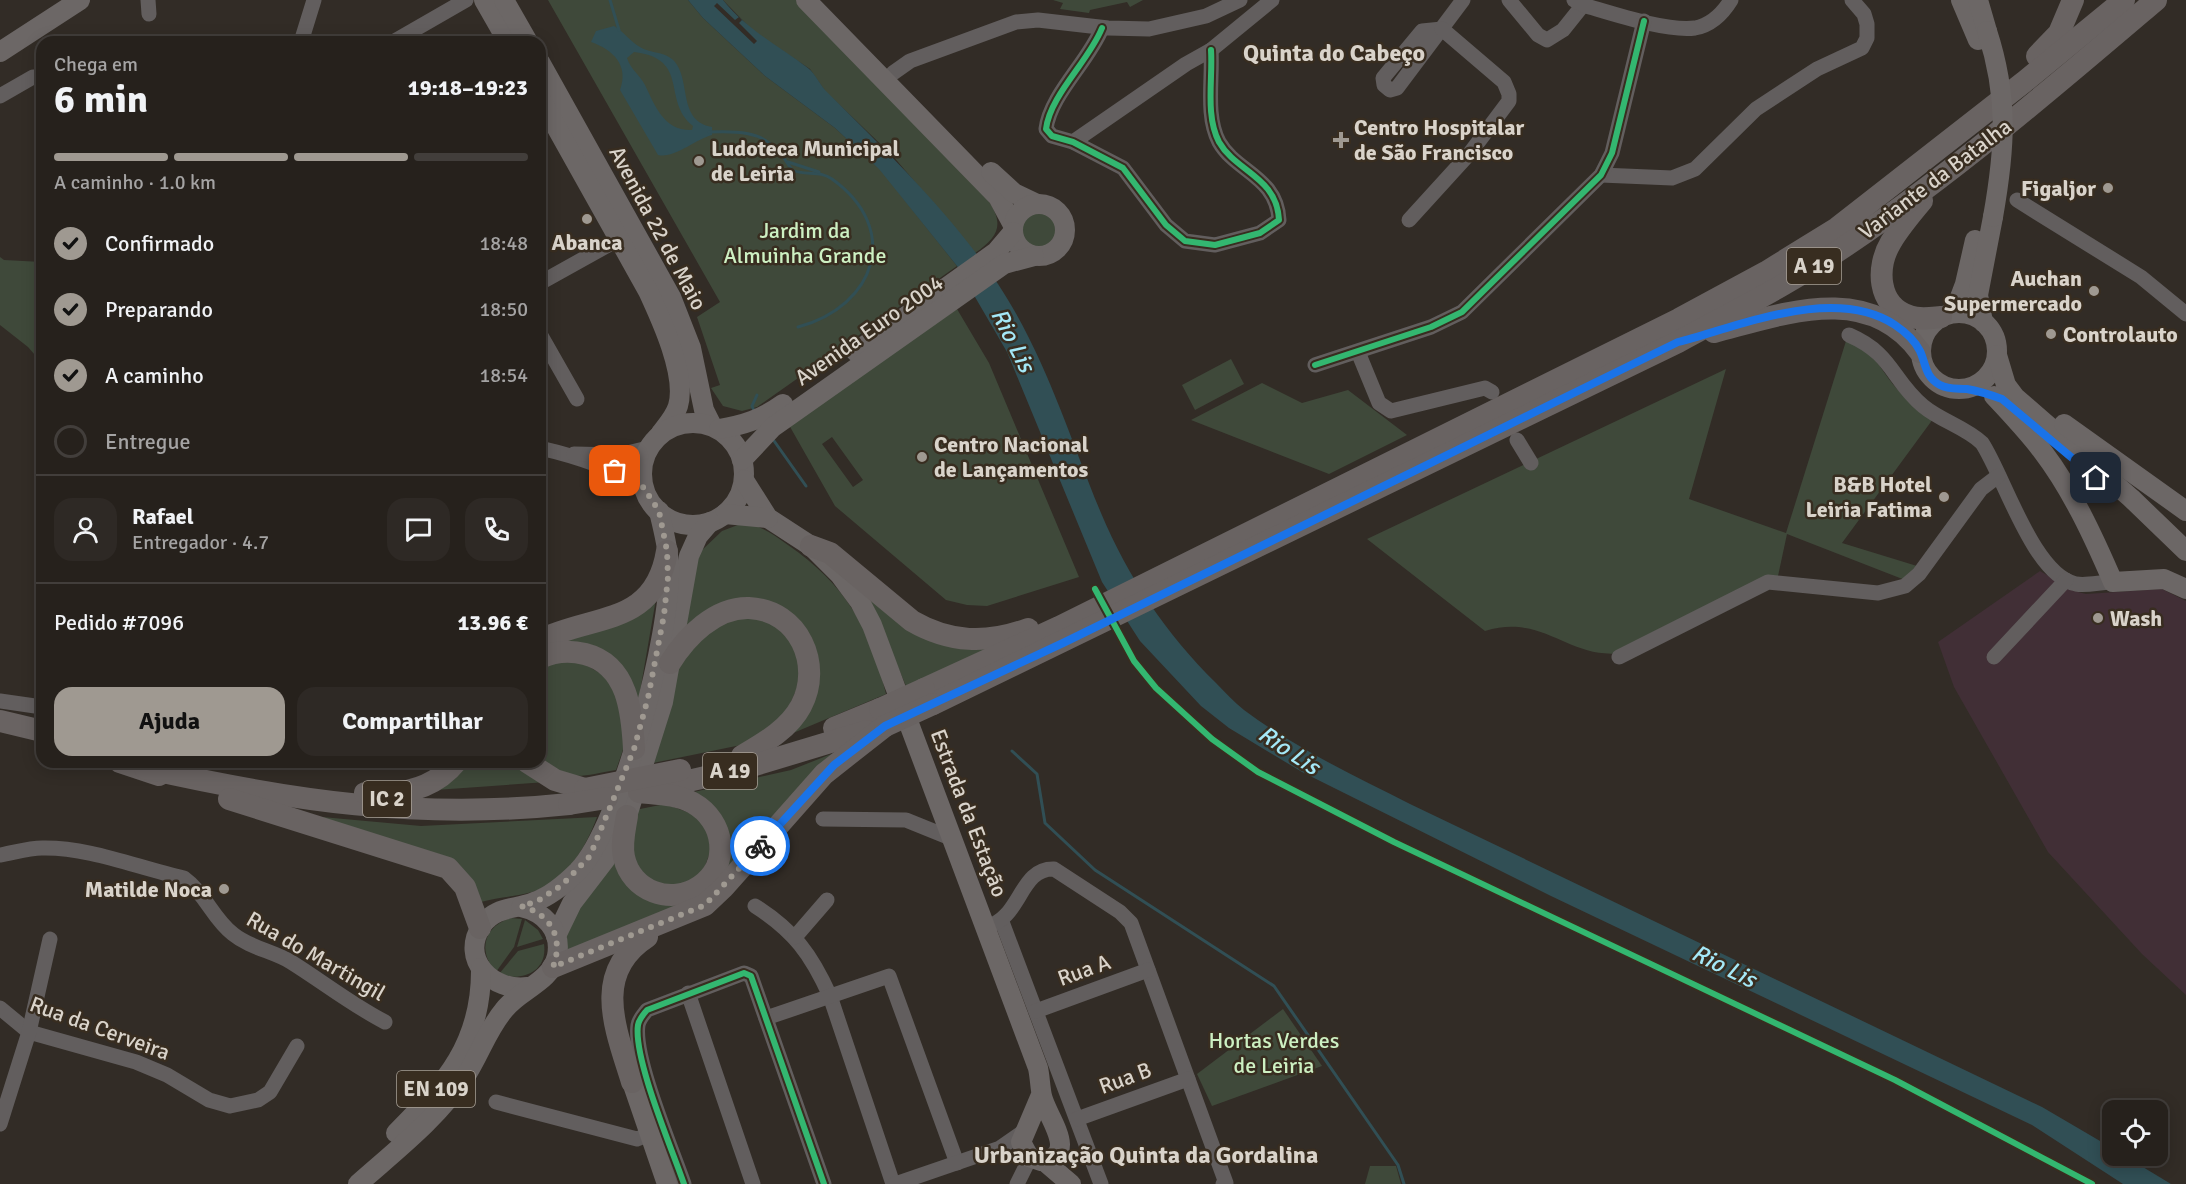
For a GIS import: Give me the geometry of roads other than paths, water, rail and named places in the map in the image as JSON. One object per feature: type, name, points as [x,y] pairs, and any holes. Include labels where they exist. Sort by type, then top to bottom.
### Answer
[{"type":"highway","points":[[2008,95],[2015,77],[2059,33],[2073,0]]},
{"type":"highway","name":"Variante da Batalha","points":[[1187,565],[1271,519],[1679,319],[1766,272],[1836,228],[2008,95],[2124,0]]},
{"type":"highway","name":"Variante da Batalha","points":[[1058,629],[1187,565],[1678,342],[1808,270],[1942,177],[2156,0]]},
{"type":"highway","points":[[1942,177],[1891,242],[1881,270],[1883,290],[1900,312],[1921,319],[1947,315]]},
{"type":"highway","points":[[1678,342],[1800,310],[1842,310],[1875,316],[1894,324],[1920,352]]},
{"type":"highway","points":[[811,546],[831,553],[912,621],[951,638],[972,640],[998,638],[1028,629],[1058,629]]},
{"type":"highway","points":[[546,638],[617,617],[639,603],[657,583],[667,551]]},
{"type":"highway","points":[[670,663],[685,641],[700,627],[733,610],[748,608],[765,610],[784,621],[800,638],[810,666],[810,679],[801,706],[779,732],[742,756]]},
{"type":"highway","name":"IC 2","points":[[198,768],[256,784],[379,799],[577,796],[673,778],[742,756],[883,717],[929,697],[1058,629]]},
{"type":"highway","points":[[546,657],[570,651],[590,656],[610,668],[624,688],[628,699],[634,749]]},
{"type":"highway","points":[[553,967],[674,919],[714,898],[824,774],[883,717]]},
{"type":"highway","name":"A 19","points":[[145,768],[236,788],[370,808],[466,810],[577,796],[639,792],[673,778],[768,762],[883,717]]},
{"type":"highway","points":[[0,721],[36,729]]},
{"type":"highway","points":[[0,734],[36,743]]},
{"type":"highway","points":[[145,768],[175,783],[448,868],[465,887],[480,928]]},
{"type":"highway","points":[[206,768],[324,789],[399,793],[414,790],[434,781],[449,768]]},
{"type":"highway","points":[[536,768],[577,796]]},
{"type":"highway","points":[[627,816],[624,856],[633,877],[653,893],[676,895],[698,887],[714,871],[721,850],[721,839],[711,817],[691,802],[679,797],[639,792]]},
{"type":"highway","points":[[632,1082],[615,1024],[612,1001],[614,981],[626,954],[674,919]]},
{"type":"main road","points":[[0,52],[80,0]]},
{"type":"main road","points":[[484,0],[505,36]]},
{"type":"main road","points":[[504,0],[525,36]]},
{"type":"main road","points":[[806,0],[998,197],[1010,241],[1034,256],[1051,254],[1058,249],[1066,234],[1063,218],[1058,211],[1014,193],[1000,182],[822,0]]},
{"type":"main road","points":[[1961,0],[1983,35],[1999,71],[2005,120],[2002,167],[1965,284],[1947,315],[1926,332],[1920,352],[1923,365],[1940,385],[1994,396],[2012,406],[2127,505],[2157,525]]},
{"type":"main road","points":[[1978,0],[1983,35]]},
{"type":"main road","name":"Avenida 22 de Maio","points":[[546,73],[671,297],[691,348],[704,410],[716,428]]},
{"type":"main road","name":"Avenida 22 de Maio","points":[[546,109],[663,323],[680,393],[678,407],[661,433]]},
{"type":"main road","points":[[1010,241],[1022,210],[1035,203]]},
{"type":"main road","points":[[1983,322],[1978,294],[1986,217]]},
{"type":"main road","name":"Avenida Euro 2004","points":[[1010,241],[1034,256]]},
{"type":"main road","name":"Avenida Euro 2004","points":[[716,428],[747,424],[765,417],[1010,241]]},
{"type":"main road","name":"Avenida Euro 2004","points":[[742,460],[758,441],[1010,241]]},
{"type":"main road","points":[[1947,315],[1974,316],[1983,322],[1991,331],[2006,385],[2015,397],[2131,498],[2186,551]]},
{"type":"main road","points":[[1966,389],[1975,386],[2000,364]]},
{"type":"main road","points":[[2000,364],[2019,391],[2186,512]]},
{"type":"main road","points":[[1994,396],[2054,467],[2100,552],[2113,582],[2164,579],[2186,588]]},
{"type":"main road","points":[[480,928],[497,911],[536,902],[562,885],[590,856],[634,749],[648,698],[664,615],[668,577],[667,551],[659,511],[643,487],[641,474],[648,448],[661,433],[674,426],[689,422],[716,428],[737,448],[742,460],[744,480],[741,493],[698,536],[689,556],[656,728],[627,816],[605,860],[572,903],[556,936]]},
{"type":"main road","name":"Estrada da Estação","points":[[744,480],[768,518],[811,546],[850,588],[872,625],[953,839],[994,924],[1038,1068],[1041,1095],[1040,1143],[1069,1181]]},
{"type":"main road","points":[[659,511],[679,523],[695,525],[718,518]]},
{"type":"main road","name":"Estrada da Estação","points":[[718,518],[768,518]]},
{"type":"main road","points":[[521,906],[543,916],[556,936],[558,946],[553,967]]},
{"type":"main road","name":"EN 109","points":[[344,1184],[418,1110],[453,1067],[476,1021],[482,995],[481,968],[476,951],[480,928]]},
{"type":"main road","name":"EN 109","points":[[358,1184],[449,1098],[465,1077],[497,1019],[528,987],[547,976],[553,967]]},
{"type":"main road","points":[[481,968],[494,981],[505,987],[528,987]]},
{"type":"main road","points":[[632,1082],[667,1184]]},
{"type":"street","points":[[303,36],[314,0]]},
{"type":"street","points":[[403,36],[466,0]]},
{"type":"street","points":[[893,73],[910,61],[1016,22],[1038,20],[1102,28],[1149,29],[1206,16],[1240,0]]},
{"type":"street","points":[[1073,142],[1186,64],[1211,51],[1272,0]]},
{"type":"street","points":[[1409,220],[1470,153],[1509,101],[1509,94],[1503,82],[1442,29],[1463,0]]},
{"type":"street","points":[[1509,0],[1538,35],[1547,40],[1563,30],[1579,3],[1644,21],[1695,28],[1718,16],[1731,0]]},
{"type":"street","points":[[1601,175],[1672,178],[1695,170],[1756,109],[1817,69],[1862,48],[1867,38],[1868,24],[1864,14],[1852,0]]},
{"type":"street","points":[[1314,365],[1431,327],[1462,312],[1601,175],[1612,153],[1644,21]]},
{"type":"street","points":[[1102,28],[1091,52],[1060,95],[1046,124],[1046,129],[1052,136],[1073,142],[1128,172],[1166,225],[1185,241],[1199,245],[1215,245],[1260,233],[1273,227],[1279,220],[1279,213],[1266,186],[1228,154],[1218,139],[1213,123],[1211,51]]},
{"type":"street","points":[[0,96],[36,77]]},
{"type":"street","points":[[2018,200],[2141,277],[2186,314]]},
{"type":"street","points":[[546,281],[619,239]]},
{"type":"street","points":[[1849,336],[1876,350],[1922,405],[1974,436],[1989,454],[2026,533],[2050,566],[2066,580],[2082,584],[2113,582]]},
{"type":"street","points":[[546,344],[577,399]]},
{"type":"street","points":[[1358,352],[1379,403],[1391,411],[1485,388],[1492,392]]},
{"type":"street","points":[[1517,440],[1531,463]]},
{"type":"street","points":[[570,455],[619,455],[648,448]]},
{"type":"street","points":[[546,449],[615,471],[643,487]]},
{"type":"street","points":[[1619,657],[1768,582],[1878,593],[1905,586],[1919,574],[1981,489],[1998,476]]},
{"type":"street","points":[[1994,657],[2066,580]]},
{"type":"street","points":[[0,701],[36,706]]},
{"type":"street","points":[[824,819],[906,820],[953,839]]},
{"type":"street","name":"Rua do Martingil","points":[[0,855],[40,848],[65,850],[96,855],[184,878],[192,884],[222,924],[234,935],[290,961],[356,1007],[385,1022]]},
{"type":"street","points":[[1101,1184],[1036,1011],[994,924],[1034,875],[1047,869],[1054,869],[1126,917],[1148,970],[1226,1183],[1223,1184]]},
{"type":"street","points":[[795,937],[827,900]]},
{"type":"street","points":[[755,906],[784,926],[795,937],[818,970],[830,996],[894,1184]]},
{"type":"street","points":[[0,1124],[29,1032],[50,939]]},
{"type":"street","name":"Rua A","points":[[1036,1011],[1148,970]]},
{"type":"street","points":[[684,1184],[643,1067],[637,1034],[638,1023],[647,1010],[688,993],[748,973],[751,976],[824,1184]]},
{"type":"street","points":[[766,1018],[884,976],[892,980],[957,1163]]},
{"type":"street","points":[[688,993],[753,1184]]},
{"type":"street","name":"Rua da Cerveira","points":[[0,1008],[14,1022],[29,1032],[136,1062],[167,1075],[209,1100],[230,1106],[258,1100],[270,1092],[297,1046]]},
{"type":"street","name":"Rua B","points":[[894,1184],[1000,1148],[1040,1143],[1188,1079]]},
{"type":"street","points":[[495,1102],[637,1139],[650,1134]]},
{"type":"street","points":[[1017,1184],[1040,1143]]},
{"type":"water","name":"Rio Lis","points":[[688,0],[723,0],[753,29],[808,68],[825,90],[918,184],[980,258],[1015,311],[1043,367],[1101,513],[1123,560],[1150,604],[1181,645],[1244,710],[1304,749],[1410,804],[2042,1107],[2102,1142],[2102,1166],[2141,1166],[2171,1184],[2123,1184],[2032,1125],[1551,896],[1302,772],[1229,728],[1201,706],[1140,641],[1102,582],[1007,352],[957,266],[879,169],[835,128],[765,76],[703,18]]},
{"type":"water","points":[[614,26],[640,47],[671,58],[680,70],[687,100],[694,117],[701,123],[712,127],[712,135],[671,154],[658,155],[620,90],[622,74],[618,60],[613,54],[591,42],[596,31]],"holes":[[[634,52],[652,56],[663,63],[669,72],[678,104],[684,116],[693,126],[692,130],[682,129],[667,122],[627,58]]]},
{"type":"waterway","points":[[610,0],[619,30]]},
{"type":"waterway","points":[[709,132],[736,132],[758,136],[767,141],[784,157],[792,170],[823,175],[832,179],[854,199],[867,220],[873,242],[870,264],[861,284],[846,302],[825,317],[798,327]]},
{"type":"waterway","points":[[788,162],[819,172]]},
{"type":"waterway","points":[[755,413],[752,406],[757,395]]},
{"type":"waterway","points":[[772,438],[806,486]]},
{"type":"waterway","points":[[1012,751],[1037,774],[1045,823],[1095,870],[1274,986],[1398,1165],[1404,1184]]},
{"type":"place","name":"Centro Hospitalar de São Francisco","points":[[1341,140]]},
{"type":"place","name":"Ludoteca Municipal de Leiria","points":[[699,161]]},
{"type":"place","name":"Figaljor","points":[[2108,188]]},
{"type":"place","name":"Abanca","points":[[587,219]]},
{"type":"place","name":"Auchan Supermercado","points":[[2094,291]]},
{"type":"place","name":"Controlauto","points":[[2051,334]]},
{"type":"place","name":"Centro Nacional de Lançamentos","points":[[922,457]]},
{"type":"place","name":"B&B Hotel Leiria Fatima","points":[[1944,497]]},
{"type":"place","name":"Wash","points":[[2098,618]]},
{"type":"place","name":"Matilde Noca","points":[[224,889]]},
{"type":"district","name":"Quinta do Cabeço","points":[[1334,53]]},
{"type":"district","name":"Urbanização Quinta da Gordalina","points":[[1146,1155]]},
{"type":"park label","name":"Jardim da Almuinha Grande","points":[[805,242]]},
{"type":"park label","name":"Hortas Verdes de Leiria","points":[[1274,1052]]}]
